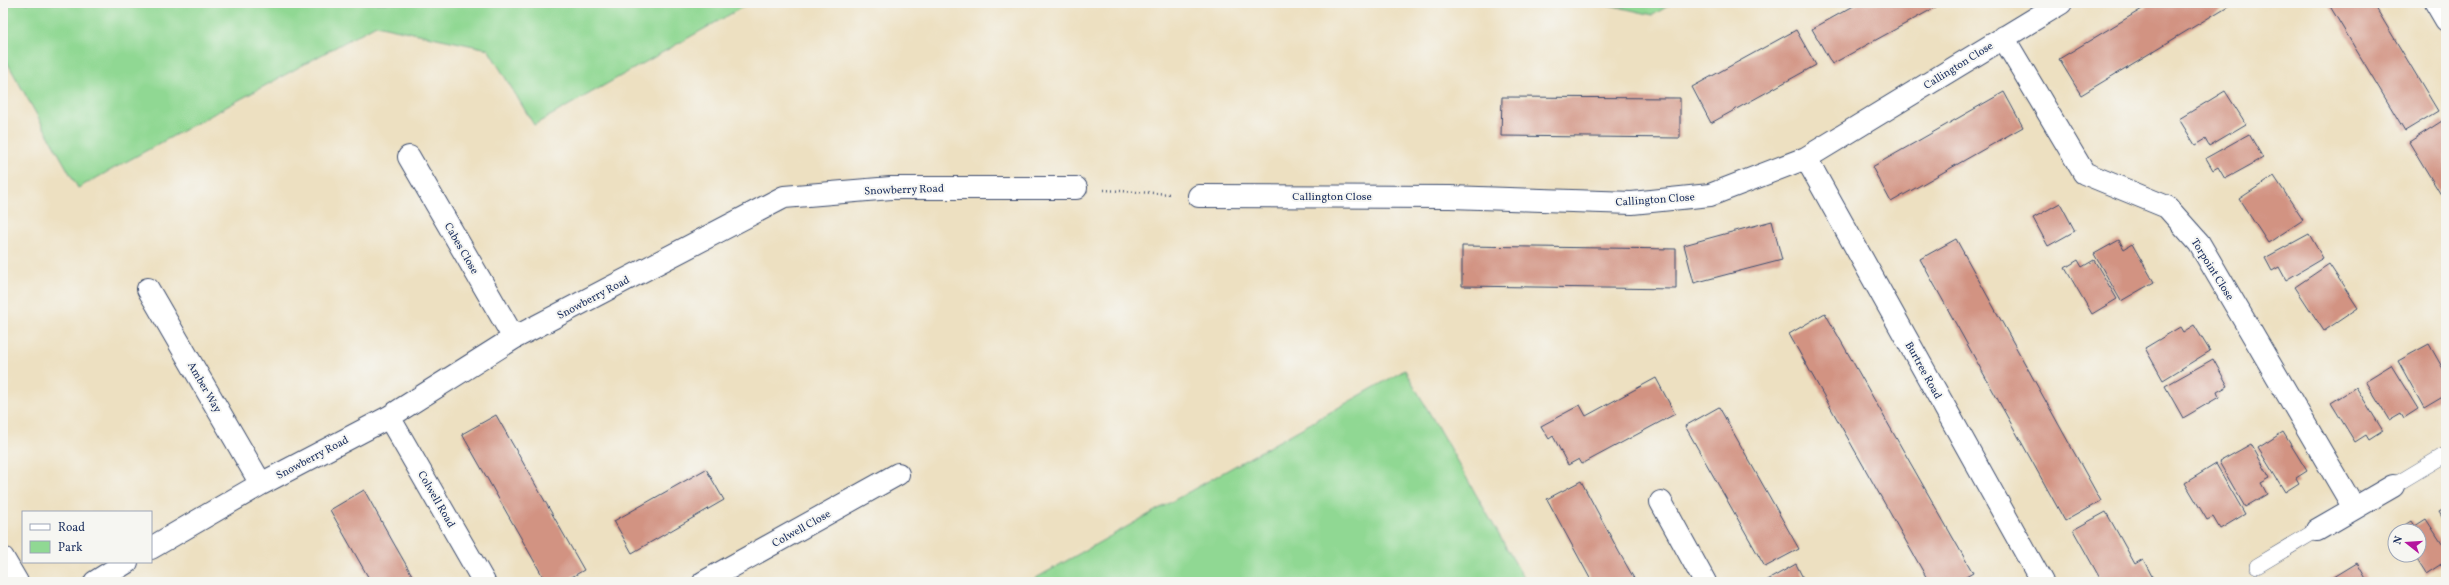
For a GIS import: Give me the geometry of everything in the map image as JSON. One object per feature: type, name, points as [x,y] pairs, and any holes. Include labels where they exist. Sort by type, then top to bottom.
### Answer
[{"type":"street","name":"Callington Close","points":[[1200,196],[1450,197],[1632,202],[1710,195],[1806,158],[2061,3]]},
{"type":"street","points":[[2436,3],[2446,20]]},
{"type":"street","name":"Torpoint Close","points":[[2003,37],[2084,173],[2167,206],[2199,243],[2354,508]]},
{"type":"street","name":"Cabes Close","points":[[409,157],[514,338]]},
{"type":"street","name":"Burtree Road","points":[[1806,158],[2042,582]]},
{"type":"street","name":"Snowberry Road","points":[[152,547],[261,484],[389,417],[514,338],[784,196],[891,188],[1076,188]]},
{"type":"street","name":"Amber Way","points":[[148,289],[261,484]]},
{"type":"street","name":"Colwell Road","points":[[389,417],[484,582]]},
{"type":"street","name":"Colwell Close","points":[[704,582],[898,474]]},
{"type":"street","points":[[2318,530],[2393,486]]},
{"type":"street","points":[[1661,502],[1705,582]]},
{"type":"street","points":[[3,558],[17,582]]},
{"type":"street","points":[[95,582],[125,563]]},
{"type":"lane","points":[[2393,486],[2443,456]]},
{"type":"lane","points":[[2257,566],[2318,530]]},
{"type":"path","points":[[1076,188],[1200,196]]},
{"type":"green space","points":[[3,3],[750,3],[534,125],[488,49],[376,25],[78,188],[3,55]]},
{"type":"green space","points":[[1600,3],[1673,3],[1653,15]]},
{"type":"green space","points":[[1405,370],[1526,582],[1029,582]]},
{"type":"building","points":[[1859,3],[1934,3],[1936,7],[1832,64],[1812,29]]},
{"type":"building","points":[[2152,3],[2233,3],[2081,95],[2059,59]]},
{"type":"building","points":[[2328,3],[2373,3],[2438,111],[2405,131]]},
{"type":"building","points":[[1796,30],[1816,65],[1711,123],[1692,87]]},
{"type":"building","points":[[2225,91],[2246,124],[2209,146],[2205,139],[2195,145],[2179,119]]},
{"type":"building","points":[[2004,92],[2023,127],[1891,202],[1872,167]]},
{"type":"building","points":[[1502,97],[1680,98],[1680,138],[1501,136]]},
{"type":"building","points":[[2442,121],[2446,127],[2446,203],[2409,142]]},
{"type":"building","points":[[2249,134],[2263,158],[2225,179],[2218,167],[2213,170],[2206,158]]},
{"type":"building","points":[[2274,176],[2303,220],[2268,243],[2239,199]]},
{"type":"building","points":[[2060,203],[2075,231],[2048,246],[2033,218]]},
{"type":"building","points":[[1772,221],[1782,260],[1694,283],[1684,245]]},
{"type":"building","points":[[2309,234],[2323,258],[2286,280],[2279,267],[2272,271],[2265,258]]},
{"type":"building","points":[[1956,239],[2101,501],[2065,521],[1920,259]]},
{"type":"building","points":[[2119,240],[2124,249],[2132,244],[2154,282],[2121,301],[2094,254]]},
{"type":"building","points":[[1462,246],[1676,249],[1676,289],[1462,286]]},
{"type":"building","points":[[2078,260],[2082,267],[2094,260],[2117,299],[2092,314],[2065,268]]},
{"type":"building","points":[[2329,264],[2358,308],[2324,331],[2295,287]]},
{"type":"building","points":[[1825,313],[1973,573],[1957,582],[1929,582],[1789,334]]},
{"type":"building","points":[[2194,325],[2210,351],[2163,380],[2145,348],[2180,327],[2183,332]]},
{"type":"building","points":[[2429,344],[2446,374],[2446,395],[2424,408],[2398,361]]},
{"type":"building","points":[[2213,359],[2228,386],[2217,392],[2219,397],[2183,418],[2165,386]]},
{"type":"building","points":[[2391,365],[2418,409],[2404,418],[2401,413],[2389,420],[2365,381]]},
{"type":"building","points":[[1656,378],[1675,414],[1582,464],[1579,459],[1568,465],[1553,436],[1549,439],[1541,426],[1580,405],[1586,416]]},
{"type":"building","points":[[2356,387],[2383,431],[2369,440],[2366,435],[2355,442],[2331,403]]},
{"type":"building","points":[[1719,407],[1799,549],[1765,567],[1685,426]]},
{"type":"building","points":[[496,415],[584,570],[563,582],[546,582],[462,434]]},
{"type":"building","points":[[2283,432],[2307,471],[2296,478],[2299,483],[2285,492],[2258,448]]},
{"type":"building","points":[[2251,444],[2270,478],[2261,483],[2267,494],[2245,507],[2219,462]]},
{"type":"building","points":[[2216,464],[2245,514],[2220,529],[2213,517],[2207,520],[2185,483]]},
{"type":"building","points":[[706,469],[724,500],[632,553],[614,521]]},
{"type":"building","points":[[1581,481],[1636,582],[1592,582],[1547,499]]},
{"type":"building","points":[[364,490],[416,582],[371,582],[330,510]]},
{"type":"building","points":[[2446,508],[2446,524],[2439,512]]},
{"type":"building","points":[[2106,512],[2135,564],[2143,559],[2155,582],[2111,582],[2109,578],[2102,582],[2073,530]]},
{"type":"building","points":[[2426,519],[2446,550],[2446,561],[2426,574],[2419,563],[2427,563],[2427,523],[2420,523]]},
{"type":"building","points":[[2357,563],[2368,582],[2325,582],[2334,577]]},
{"type":"building","points":[[1796,564],[1805,582],[1764,582]]}]
